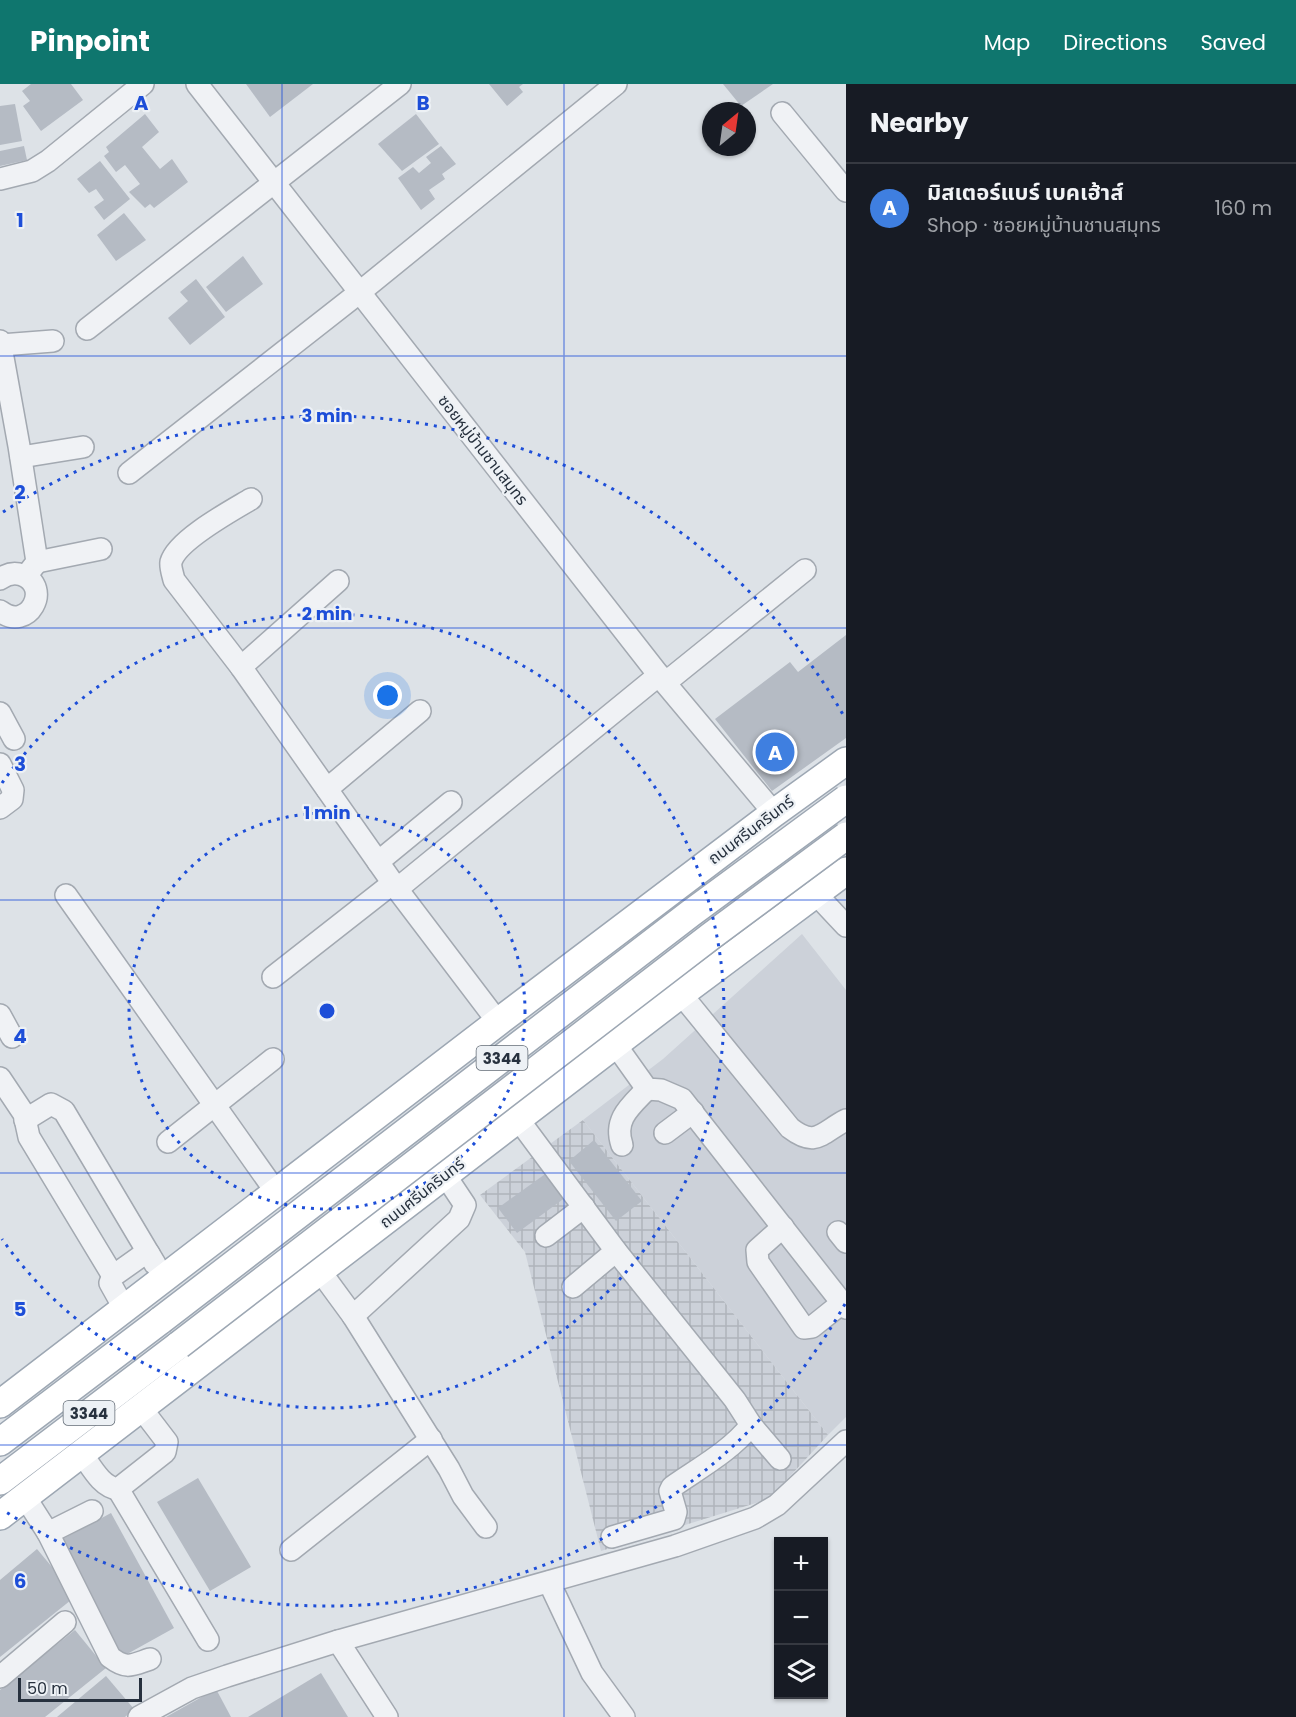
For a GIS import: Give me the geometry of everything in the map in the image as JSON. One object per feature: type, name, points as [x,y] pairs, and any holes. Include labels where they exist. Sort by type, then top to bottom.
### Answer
[{"type":"main road","name":"ถนนศรีนครินทร์","points":[[0,1404],[498,1022],[846,761]]},
{"type":"main road","name":"ถนนศรีนครินทร์","points":[[0,1442],[691,913],[846,799]]},
{"type":"main road","name":"ถนนศรีนครินทร์","points":[[0,1481],[711,936],[846,836]]},
{"type":"main road","name":"ถนนศรีนครินทร์","points":[[0,1516],[615,1044],[846,871]]},
{"type":"main road","points":[[594,950],[586,966],[582,982],[584,998],[590,1011],[598,1017],[618,1023],[650,1018]]},
{"type":"main road","points":[[411,1089],[445,1087],[464,1095],[471,1102],[478,1115],[479,1126],[474,1146],[467,1159]]},
{"type":"street","points":[[0,179],[33,171],[143,84]]},
{"type":"street","name":"ซอยหมู่บ้านชานสมุทร","points":[[197,84],[662,679],[774,813]]},
{"type":"street","points":[[87,329],[400,84]]},
{"type":"street","points":[[129,474],[360,292],[616,84]]},
{"type":"street","points":[[782,113],[846,191]]},
{"type":"street","points":[[2,617],[24,616],[32,610],[37,592],[33,583],[13,451],[1,349],[53,341]]},
{"type":"street","points":[[13,451],[83,447]]},
{"type":"street","points":[[251,499],[205,527],[178,548],[170,564],[174,580],[241,667],[395,886],[498,1022]]},
{"type":"street","points":[[0,579],[6,575],[101,549]]},
{"type":"street","points":[[273,977],[395,886],[805,570]]},
{"type":"street","points":[[241,667],[338,581]]},
{"type":"street","points":[[327,789],[420,711]]},
{"type":"street","points":[[0,713],[14,739]]},
{"type":"street","points":[[0,764],[12,790],[12,799],[0,808]]},
{"type":"street","points":[[378,862],[451,802]]},
{"type":"street","points":[[815,893],[846,926]]},
{"type":"street","points":[[66,895],[276,1192]]},
{"type":"street","points":[[681,994],[790,1128],[801,1137],[810,1139],[819,1137],[846,1120]]},
{"type":"street","points":[[0,1016],[12,1037]]},
{"type":"street","points":[[615,1044],[647,1089]]},
{"type":"street","points":[[168,1142],[273,1059]]},
{"type":"street","points":[[0,1078],[24,1114],[29,1137],[113,1276]]},
{"type":"street","points":[[647,1089],[661,1090],[682,1099],[693,1112],[783,1227],[844,1305],[812,1327],[804,1328],[756,1256],[757,1250],[783,1227]]},
{"type":"street","points":[[622,1145],[618,1134],[624,1114],[647,1089]]},
{"type":"street","points":[[25,1120],[51,1104],[64,1110],[164,1278]]},
{"type":"street","points":[[664,1132],[693,1112]]},
{"type":"street","points":[[518,1119],[616,1251],[735,1400],[751,1425],[780,1458]]},
{"type":"street","points":[[353,1317],[459,1219],[465,1205],[445,1175]]},
{"type":"street","points":[[546,1236],[585,1207]]},
{"type":"street","points":[[573,1287],[616,1251]]},
{"type":"street","points":[[124,1308],[110,1284],[113,1276],[144,1254],[149,1254]]},
{"type":"street","points":[[320,1271],[353,1317],[463,1496],[486,1527]]},
{"type":"street","points":[[82,1454],[105,1484],[118,1489],[165,1452],[167,1442],[141,1408]]},
{"type":"street","points":[[612,1537],[674,1518],[676,1512],[670,1491],[672,1487],[728,1448],[742,1437],[751,1425]]},
{"type":"street","points":[[291,1550],[430,1439]]},
{"type":"street","points":[[139,1717],[192,1688],[338,1641],[675,1546],[755,1518],[777,1504],[846,1441]]},
{"type":"street","points":[[118,1489],[208,1640]]},
{"type":"street","points":[[25,1497],[48,1533],[110,1657],[119,1664],[128,1666],[150,1659]]},
{"type":"street","points":[[48,1533],[92,1511]]},
{"type":"street","points":[[549,1582],[592,1672],[624,1717]]},
{"type":"street","points":[[0,1677],[65,1622]]},
{"type":"street","points":[[338,1641],[387,1717]]},
{"type":"shaded area","points":[[802,934],[846,990],[846,1417],[828,1435],[583,1120],[663,1059]]},
{"type":"shaded area","points":[[583,1120],[828,1435],[769,1499],[601,1551],[525,1252],[480,1195]]},
{"type":"building","points":[[31,84],[71,84],[83,100],[41,131],[23,106],[30,101],[22,91]]},
{"type":"building","points":[[246,84],[313,84],[270,117]]},
{"type":"building","points":[[489,84],[523,84],[519,87],[523,92],[507,106]]},
{"type":"building","points":[[723,84],[773,84],[747,102],[738,102]]},
{"type":"building","points":[[15,104],[22,141],[0,145],[0,106]]},
{"type":"building","points":[[145,114],[159,132],[142,147],[160,169],[172,159],[188,182],[154,208],[150,204],[145,208],[129,192],[140,184],[125,165],[116,172],[104,156],[109,152],[106,147]]},
{"type":"building","points":[[416,114],[439,144],[402,171],[378,144]]},
{"type":"building","points":[[24,146],[27,160],[0,166],[0,151]]},
{"type":"building","points":[[441,146],[456,164],[442,174],[445,179],[429,190],[435,199],[421,210],[398,178],[413,167],[419,173],[431,163],[426,157]]},
{"type":"building","points":[[100,161],[130,199],[104,220],[94,207],[104,200],[96,189],[89,193],[77,179]]},
{"type":"building","points":[[124,213],[146,240],[116,261],[97,235]]},
{"type":"building","points":[[243,256],[263,284],[226,312],[206,287]]},
{"type":"building","points":[[196,279],[225,317],[190,345],[168,318],[188,301],[180,292]]},
{"type":"building","points":[[846,635],[846,738],[772,791],[715,719],[790,662],[798,672]]},
{"type":"building","points":[[594,1140],[642,1201],[616,1221],[569,1161]]},
{"type":"building","points":[[548,1172],[566,1197],[517,1233],[498,1208]]},
{"type":"building","points":[[198,1478],[251,1567],[210,1591],[157,1502]]},
{"type":"building","points":[[111,1513],[174,1628],[120,1658],[57,1542]]},
{"type":"building","points":[[37,1549],[76,1596],[0,1657],[0,1580]]},
{"type":"building","points":[[75,1630],[106,1668],[45,1717],[0,1717],[0,1690]]},
{"type":"building","points":[[321,1673],[348,1717],[248,1717]]},
{"type":"building","points":[[106,1676],[134,1709],[125,1717],[57,1717]]},
{"type":"building","points":[[216,1689],[231,1717],[166,1717]]},
{"type":"place","name":"มิสเตอร์แบร์ เบคเฮ้าส์","points":[[775,752]]}]
